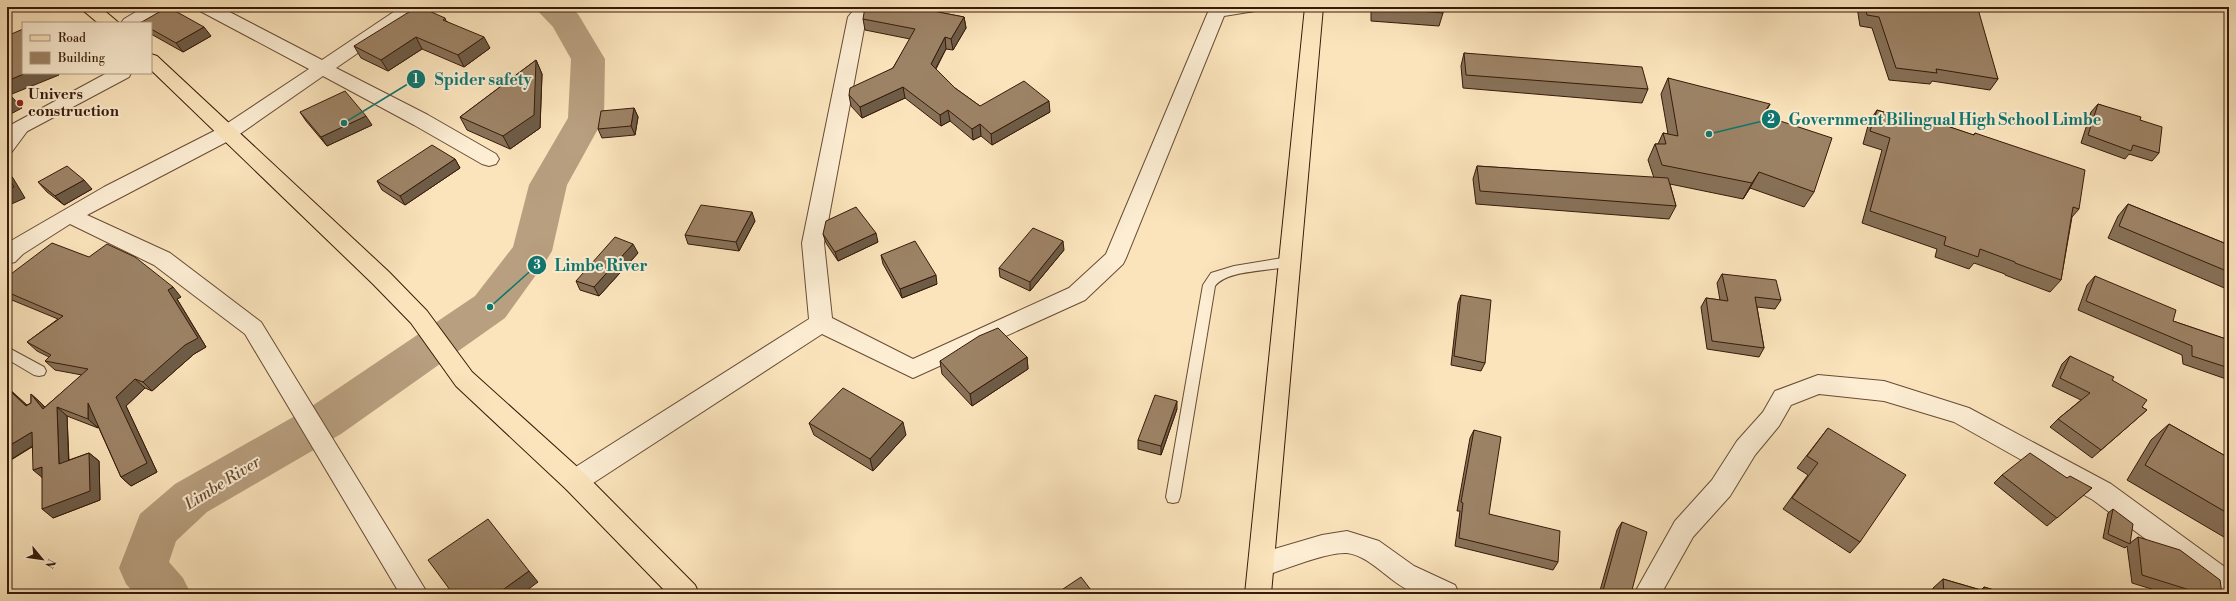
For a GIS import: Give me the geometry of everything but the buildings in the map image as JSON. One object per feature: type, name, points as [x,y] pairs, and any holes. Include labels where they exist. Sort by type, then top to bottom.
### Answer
[{"type":"main road","points":[[88,7],[109,22]]},
{"type":"main road","points":[[1258,594],[1314,7]]},
{"type":"main road","points":[[152,61],[381,278],[419,316],[464,379],[575,481],[686,594]]},
{"type":"street","points":[[132,22],[157,7]]},
{"type":"street","points":[[206,7],[421,120],[489,159]]},
{"type":"street","points":[[7,256],[16,248],[69,215],[227,133],[413,7]]},
{"type":"street","points":[[821,323],[813,243],[857,17],[865,7]]},
{"type":"street","points":[[821,323],[913,369],[1077,294],[1115,258],[1209,10],[1249,7]]},
{"type":"street","points":[[7,135],[120,74]]},
{"type":"street","points":[[69,215],[162,258],[253,328],[302,411],[415,594]]},
{"type":"street","points":[[575,481],[821,323]]},
{"type":"street","points":[[1647,594],[1684,529],[1721,488],[1746,448],[1771,419],[1783,398],[1818,384],[1884,391],[1961,416],[2102,492],[2229,585]]},
{"type":"street","points":[[1261,565],[1322,546],[1347,542],[1370,549],[1405,574],[1446,594]]},
{"type":"lane","points":[[7,150],[25,126]]},
{"type":"lane","points":[[1173,497],[1209,285],[1216,276],[1234,271],[1289,262]]},
{"type":"lane","points":[[7,352],[39,371]]},
{"type":"waterway","name":"Limbe River","points":[[166,594],[143,568],[157,529],[191,498],[325,421],[490,307],[532,251],[548,185],[586,118],[588,59],[566,21],[550,7]]},
{"type":"place","name":"Univers construction","points":[[20,103]]},
{"type":"place","name":"Spider safety","points":[[344,123]]},
{"type":"place","name":"Government Bilingual High School Limbe","points":[[1709,134]]},
{"type":"place","name":"Limbe River","points":[[490,307]]}]
